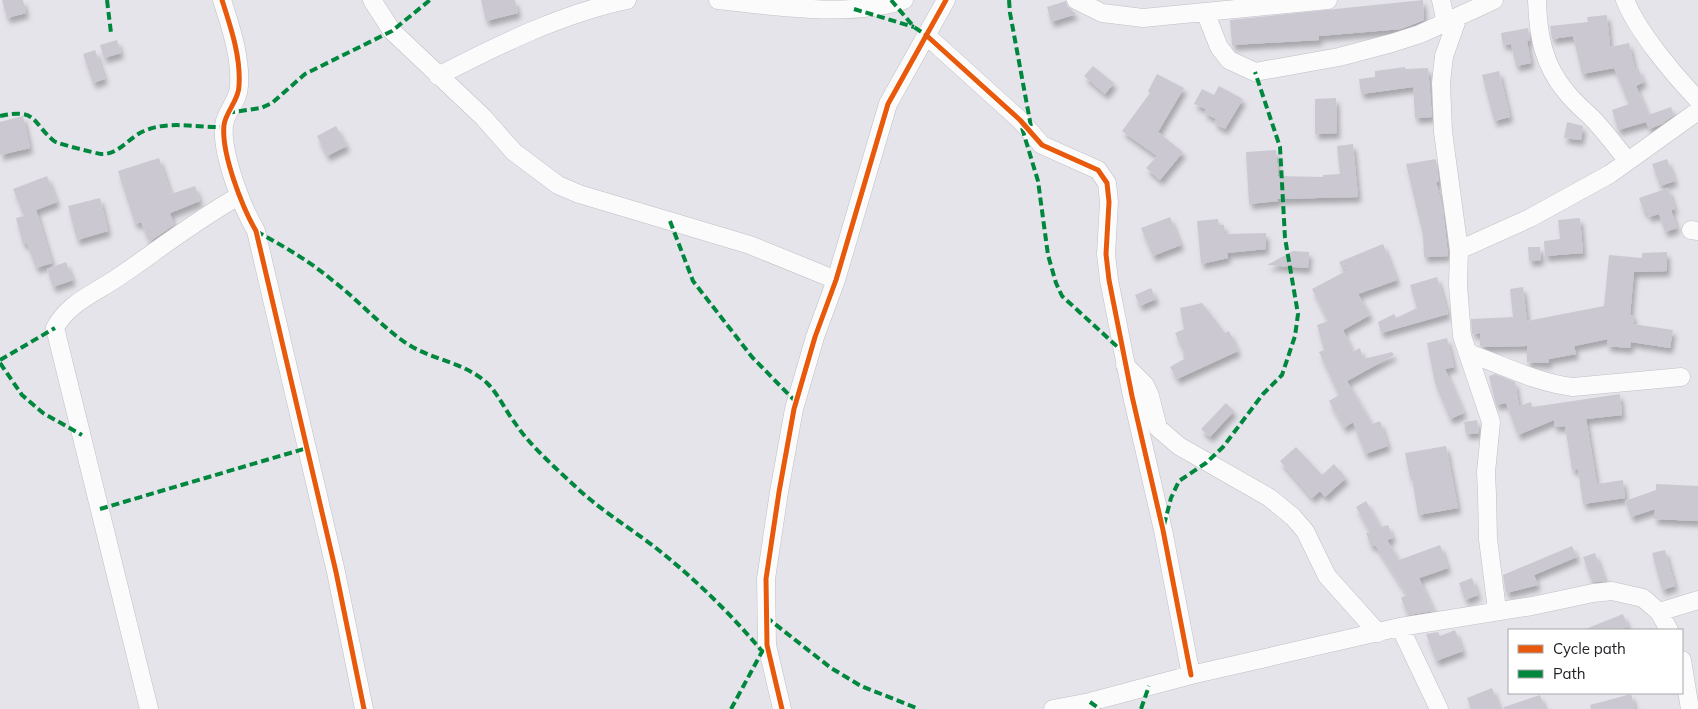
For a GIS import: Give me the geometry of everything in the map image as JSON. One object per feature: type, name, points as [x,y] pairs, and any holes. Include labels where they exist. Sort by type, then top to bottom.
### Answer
[{"type":"street","points":[[222,0],[238,54],[240,75],[239,90],[227,113],[224,127],[228,156],[243,208],[256,231],[260,246],[336,572],[364,709]]},
{"type":"street","points":[[372,0],[392,31],[482,118],[514,152],[558,185],[579,194],[750,245],[836,280]]},
{"type":"street","points":[[438,76],[488,50],[532,31],[627,0]]},
{"type":"street","points":[[718,0],[790,7],[864,9],[904,0]]},
{"type":"street","points":[[782,709],[766,646],[766,579],[794,409],[836,280],[888,104],[946,0]]},
{"type":"street","points":[[1076,0],[1095,11],[1119,16],[1151,17],[1326,0]]},
{"type":"street","points":[[1441,0],[1452,20],[1444,56],[1441,84],[1443,132],[1459,250],[1462,336],[1491,422],[1486,472],[1487,512],[1488,540],[1497,610]]},
{"type":"street","points":[[1205,12],[1218,47],[1229,60],[1255,72],[1366,50],[1420,34],[1494,0]]},
{"type":"street","points":[[1538,0],[1538,26],[1542,48],[1552,74],[1567,94],[1593,119],[1628,161]]},
{"type":"street","points":[[1625,0],[1675,74],[1698,100]]},
{"type":"street","points":[[926,35],[1020,120],[1042,145],[1098,170],[1103,175],[1108,196],[1106,235],[1108,271],[1125,365],[1163,530],[1191,675]]},
{"type":"street","points":[[1459,250],[1565,200],[1628,161],[1698,111]]},
{"type":"street","points":[[149,709],[55,328],[61,317],[69,309],[116,279],[202,217],[239,196]]},
{"type":"street","points":[[1468,353],[1549,383],[1573,387],[1681,377]]},
{"type":"street","points":[[1125,365],[1145,385],[1150,396],[1158,428],[1179,446],[1270,498],[1293,517],[1305,531],[1326,576],[1378,633]]},
{"type":"street","points":[[1060,708],[1090,702],[1191,675],[1400,627],[1612,591],[1642,598],[1659,612],[1668,629]]},
{"type":"street","points":[[1659,612],[1698,600]]},
{"type":"street","points":[[1400,627],[1439,709]]},
{"type":"street","points":[[1683,666],[1690,709]]},
{"type":"building","points":[[2,0],[23,0],[26,13],[7,18]]},
{"type":"building","points":[[481,0],[515,0],[518,13],[486,21]]},
{"type":"building","points":[[1423,0],[1424,20],[1401,29],[1319,36],[1319,40],[1232,45],[1230,20]]},
{"type":"building","points":[[1066,1],[1067,6],[1076,14],[1051,22],[1047,7]]},
{"type":"building","points":[[1607,15],[1610,47],[1629,43],[1635,70],[1638,68],[1644,82],[1636,86],[1648,115],[1671,107],[1674,115],[1662,124],[1649,129],[1646,122],[1618,130],[1612,110],[1629,104],[1614,68],[1582,74],[1573,36],[1552,39],[1550,26],[1588,22],[1587,17]]},
{"type":"building","points":[[1528,28],[1530,41],[1527,41],[1531,63],[1516,66],[1511,44],[1503,45],[1501,33]]},
{"type":"building","points":[[117,40],[121,53],[104,58],[100,45]]},
{"type":"building","points":[[95,50],[105,79],[93,83],[83,54]]},
{"type":"building","points":[[1093,66],[1114,83],[1105,94],[1084,76]]},
{"type":"building","points":[[1405,67],[1405,69],[1428,68],[1432,117],[1415,118],[1413,87],[1361,94],[1359,79],[1375,77],[1375,71]]},
{"type":"building","points":[[1499,71],[1510,117],[1494,121],[1482,75]]},
{"type":"building","points":[[1157,74],[1184,88],[1158,132],[1183,152],[1160,180],[1146,168],[1157,156],[1122,131],[1150,93],[1148,91]]},
{"type":"building","points":[[1219,86],[1243,99],[1225,129],[1214,123],[1216,119],[1204,113],[1206,109],[1194,104],[1202,89],[1214,95]]},
{"type":"building","points":[[1336,98],[1337,133],[1315,134],[1315,99]]},
{"type":"building","points":[[23,116],[30,148],[0,155],[0,122]]},
{"type":"building","points":[[1567,122],[1583,126],[1581,140],[1564,138]]},
{"type":"building","points":[[336,126],[347,146],[327,156],[317,136]]},
{"type":"building","points":[[1353,144],[1358,197],[1277,199],[1278,201],[1249,204],[1246,152],[1276,150],[1278,176],[1323,177],[1323,175],[1340,174],[1337,146]]},
{"type":"building","points":[[159,158],[171,194],[195,186],[200,201],[170,213],[174,225],[149,242],[141,222],[135,224],[118,171]]},
{"type":"building","points":[[1436,159],[1439,181],[1436,182],[1443,210],[1448,256],[1424,257],[1423,235],[1406,164]]},
{"type":"building","points":[[1667,159],[1675,181],[1660,186],[1652,164]]},
{"type":"building","points":[[47,176],[57,202],[36,210],[52,263],[36,268],[27,243],[23,244],[16,218],[24,216],[13,189]]},
{"type":"building","points":[[1668,188],[1675,209],[1671,210],[1677,228],[1665,232],[1659,214],[1649,217],[1646,211],[1644,212],[1639,198]]},
{"type":"building","points":[[100,198],[108,231],[77,240],[68,206]]},
{"type":"building","points":[[1170,217],[1181,245],[1153,256],[1141,228]]},
{"type":"building","points":[[1580,218],[1583,253],[1545,256],[1544,241],[1560,239],[1558,220]]},
{"type":"building","points":[[1218,219],[1219,225],[1224,225],[1225,234],[1266,233],[1266,249],[1227,253],[1228,258],[1201,264],[1197,221]]},
{"type":"building","points":[[1383,244],[1397,280],[1358,294],[1370,315],[1343,330],[1353,352],[1360,348],[1363,359],[1392,352],[1394,355],[1347,381],[1372,424],[1380,421],[1388,446],[1365,454],[1353,422],[1344,428],[1329,401],[1339,395],[1319,352],[1324,350],[1317,325],[1328,321],[1312,289],[1348,270],[1343,270],[1339,262]]},
{"type":"building","points":[[1528,247],[1540,247],[1541,260],[1529,261]]},
{"type":"building","points":[[1293,251],[1309,252],[1308,268],[1267,265]]},
{"type":"building","points":[[1667,252],[1667,271],[1634,272],[1630,315],[1634,315],[1633,324],[1673,330],[1670,348],[1631,342],[1630,348],[1607,346],[1608,339],[1574,346],[1576,354],[1549,359],[1549,363],[1527,362],[1527,346],[1484,347],[1480,346],[1480,333],[1472,334],[1471,319],[1513,317],[1510,289],[1523,287],[1527,321],[1604,306],[1609,255],[1642,258],[1642,253]]},
{"type":"building","points":[[66,262],[73,280],[53,287],[47,269]]},
{"type":"building","points":[[1437,277],[1448,314],[1381,333],[1378,322],[1394,314],[1396,318],[1417,308],[1410,285]]},
{"type":"building","points":[[1151,288],[1156,299],[1140,306],[1135,295]]},
{"type":"building","points":[[1202,303],[1225,333],[1229,331],[1238,351],[1177,379],[1170,367],[1184,359],[1183,356],[1185,355],[1175,333],[1184,329],[1180,308]]},
{"type":"building","points":[[1447,338],[1454,367],[1445,369],[1464,413],[1450,419],[1435,383],[1427,343]]},
{"type":"building","points":[[1495,374],[1515,382],[1519,406],[1531,402],[1532,407],[1620,394],[1622,415],[1586,419],[1597,484],[1623,480],[1625,498],[1583,504],[1578,469],[1572,470],[1565,426],[1554,427],[1554,420],[1518,435],[1506,403],[1496,405],[1489,376]]},
{"type":"building","points":[[1226,403],[1234,411],[1210,437],[1201,429]]},
{"type":"building","points":[[1477,420],[1479,433],[1466,434],[1464,422]]},
{"type":"building","points":[[1446,446],[1458,508],[1418,515],[1412,478],[1410,478],[1405,453]]},
{"type":"building","points":[[1296,447],[1322,475],[1334,464],[1346,478],[1325,497],[1320,491],[1312,498],[1280,461]]},
{"type":"building","points":[[1656,484],[1698,486],[1698,521],[1654,519],[1655,509],[1631,517],[1625,501],[1656,490]]},
{"type":"building","points":[[1366,501],[1381,527],[1388,525],[1393,538],[1387,540],[1399,560],[1440,545],[1448,568],[1419,578],[1434,611],[1408,615],[1401,598],[1407,595],[1375,545],[1371,546],[1366,533],[1370,532],[1356,507]]},
{"type":"building","points":[[1572,546],[1577,557],[1534,575],[1538,585],[1506,593],[1503,575]]},
{"type":"building","points":[[1665,550],[1675,586],[1662,590],[1652,553]]},
{"type":"building","points":[[1595,553],[1605,581],[1592,582],[1583,557]]},
{"type":"building","points":[[1472,578],[1478,595],[1465,600],[1459,583]]},
{"type":"building","points":[[1623,614],[1628,627],[1622,629],[1586,629]]},
{"type":"building","points":[[1455,630],[1463,651],[1436,661],[1426,634],[1438,632],[1440,636]]},
{"type":"building","points":[[1492,688],[1500,709],[1471,709],[1467,698]]},
{"type":"building","points":[[1631,694],[1635,709],[1591,709],[1590,705]]},
{"type":"building","points":[[1540,695],[1545,709],[1504,709],[1504,707]]},
{"type":"marked path","points":[[107,0],[111,33]]},
{"type":"marked path","points":[[227,113],[261,108],[272,103],[305,74],[392,31],[430,0]]},
{"type":"marked path","points":[[891,0],[914,27],[926,35]]},
{"type":"marked path","points":[[1009,0],[1032,132]]},
{"type":"marked path","points":[[854,9],[914,27]]},
{"type":"marked path","points":[[1164,525],[1171,498],[1179,481],[1206,463],[1223,447],[1263,394],[1282,375],[1295,336],[1298,314],[1285,238],[1280,147],[1255,72]]},
{"type":"marked path","points":[[0,116],[12,114],[28,115],[54,141],[101,154],[107,154],[119,149],[144,131],[163,126],[224,127]]},
{"type":"marked path","points":[[1022,128],[1038,181],[1048,255],[1056,283],[1062,296],[1122,351]]},
{"type":"marked path","points":[[670,221],[693,281],[752,357],[796,402]]},
{"type":"marked path","points":[[256,231],[323,273],[403,341],[424,352],[457,365],[487,383],[521,432],[545,458],[587,497],[684,571],[724,609],[761,650]]},
{"type":"marked path","points":[[0,360],[55,328]]},
{"type":"marked path","points":[[0,363],[22,395],[43,413],[82,435]]},
{"type":"marked path","points":[[100,509],[307,448]]},
{"type":"marked path","points":[[766,617],[831,668],[861,686],[919,709]]},
{"type":"marked path","points":[[731,709],[764,648]]},
{"type":"marked path","points":[[1141,709],[1149,686]]},
{"type":"marked path","points":[[1090,702],[1100,709]]},
{"type":"cycle path","points":[[222,0],[235,43],[239,75],[238,91],[224,125],[229,165],[239,194],[256,231],[336,572],[364,709]]},
{"type":"cycle path","points":[[782,709],[767,645],[766,579],[794,409],[815,337],[836,280],[888,104],[946,0]]},
{"type":"cycle path","points":[[926,35],[1020,120],[1042,145],[1098,170],[1107,183],[1109,202],[1106,254],[1109,280],[1132,396],[1163,530],[1191,675]]}]
